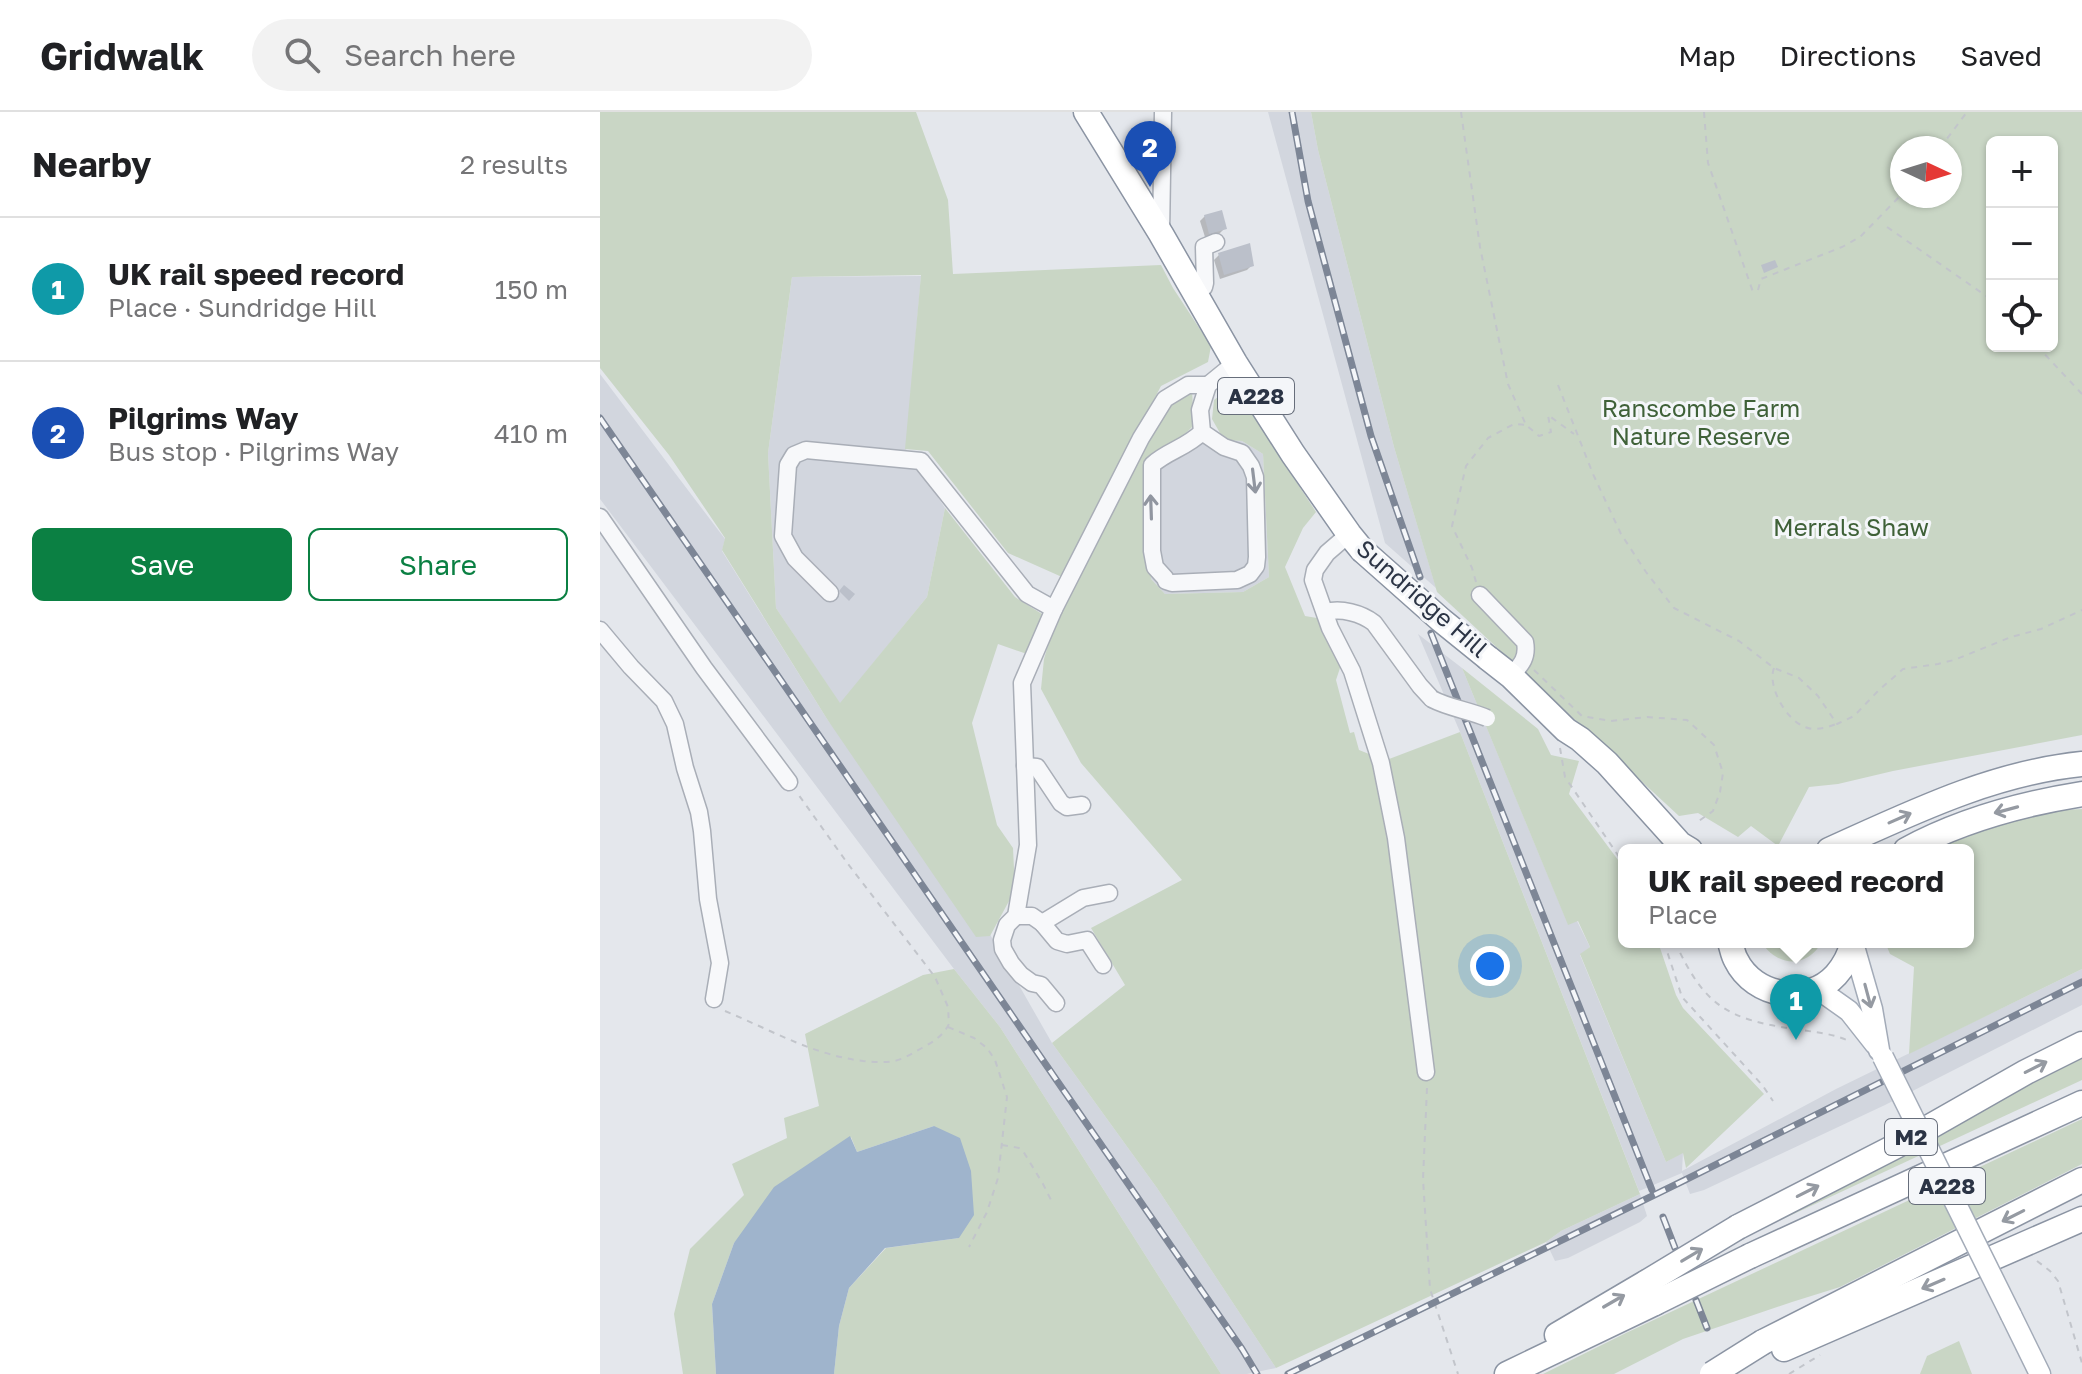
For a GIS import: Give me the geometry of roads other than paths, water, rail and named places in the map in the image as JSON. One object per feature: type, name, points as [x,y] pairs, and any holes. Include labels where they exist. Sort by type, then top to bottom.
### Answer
[{"type":"highway","name":"Sundridge Hill","points":[[1086,112],[1235,363],[1293,454],[1356,542],[1441,620],[1488,658],[1518,668],[1566,730],[1607,763],[1680,844]]},
{"type":"highway","points":[[1843,844],[1974,788],[2042,770],[2082,764]]},
{"type":"highway","points":[[1919,844],[1972,820],[2082,794]]},
{"type":"highway","points":[[1732,948],[1747,976],[1762,987],[1781,994],[1800,994],[1818,989],[1835,977],[1851,948]]},
{"type":"highway","name":"M2","points":[[1651,1293],[1738,1227],[1896,1146],[2082,1044]]},
{"type":"highway","name":"M2","points":[[1507,1374],[1542,1357],[1559,1333],[1651,1293],[1750,1256],[2082,1103]]},
{"type":"highway","points":[[1714,1374],[2082,1180]]},
{"type":"highway","points":[[1766,1349],[2082,1219]]},
{"type":"main road","name":"A228","points":[[1854,948],[1881,1053]]},
{"type":"main road","name":"A228","points":[[1818,989],[1853,1015],[1881,1053],[2040,1374]]},
{"type":"street","points":[[1161,234],[1163,112]]},
{"type":"street","points":[[1194,292],[1205,283],[1204,248],[1216,242]]},
{"type":"street","points":[[1202,432],[1200,410],[1208,385],[1235,363]]},
{"type":"street","points":[[1056,1003],[1041,985],[1021,975],[1003,949],[1002,940],[1003,931],[1016,916],[1028,845],[1022,683],[1054,609],[1141,438],[1165,399],[1188,385],[1208,385]]},
{"type":"street","points":[[1202,432],[1221,445],[1242,453],[1252,468],[1255,477],[1257,563],[1248,576],[1237,580],[1170,583],[1155,567],[1152,551],[1152,465],[1202,432]]},
{"type":"street","points":[[830,593],[795,558],[783,536],[788,465],[794,455],[806,450],[921,461],[1027,594],[1054,609]]},
{"type":"street","points":[[600,517],[704,668],[789,782]]},
{"type":"street","points":[[1356,542],[1330,551],[1314,574],[1315,585],[1331,630],[1347,658],[1376,743],[1388,796],[1426,1072]]},
{"type":"street","points":[[1480,595],[1525,642],[1526,651],[1518,668]]},
{"type":"street","points":[[1326,612],[1338,610],[1370,619],[1432,699],[1487,718]]},
{"type":"street","points":[[600,630],[635,672],[663,699],[675,724],[702,831],[708,899],[720,963],[714,999]]},
{"type":"street","points":[[1025,766],[1037,767],[1061,803],[1067,807],[1082,805]]},
{"type":"street","points":[[1042,923],[1083,898],[1109,893]]},
{"type":"street","points":[[1016,916],[1032,916],[1057,941],[1067,944],[1087,940],[1103,965]]},
{"type":"water","points":[[934,1126],[960,1138],[971,1171],[974,1215],[959,1238],[885,1248],[849,1288],[839,1326],[834,1374],[716,1374],[712,1304],[734,1243],[774,1187],[850,1136],[857,1152]]},
{"type":"railway","points":[[1292,112],[1308,201],[1371,436],[1420,577]]},
{"type":"railway","points":[[600,418],[1257,1374]]},
{"type":"railway","points":[[1431,633],[1652,1190]]},
{"type":"railway","points":[[1288,1374],[2082,982]]},
{"type":"railway","points":[[1663,1217],[1675,1248]]},
{"type":"railway","points":[[1696,1300],[1707,1328]]},
{"type":"place","name":"Pilgrims Way","points":[[1150,187]]},
{"type":"place","name":"UK rail speed record","points":[[1796,1040]]},
{"type":"park label","name":"Ranscombe Farm Nature Reserve","points":[[1701,423]]},
{"type":"park label","name":"Merrals Shaw","points":[[1851,528]]}]
